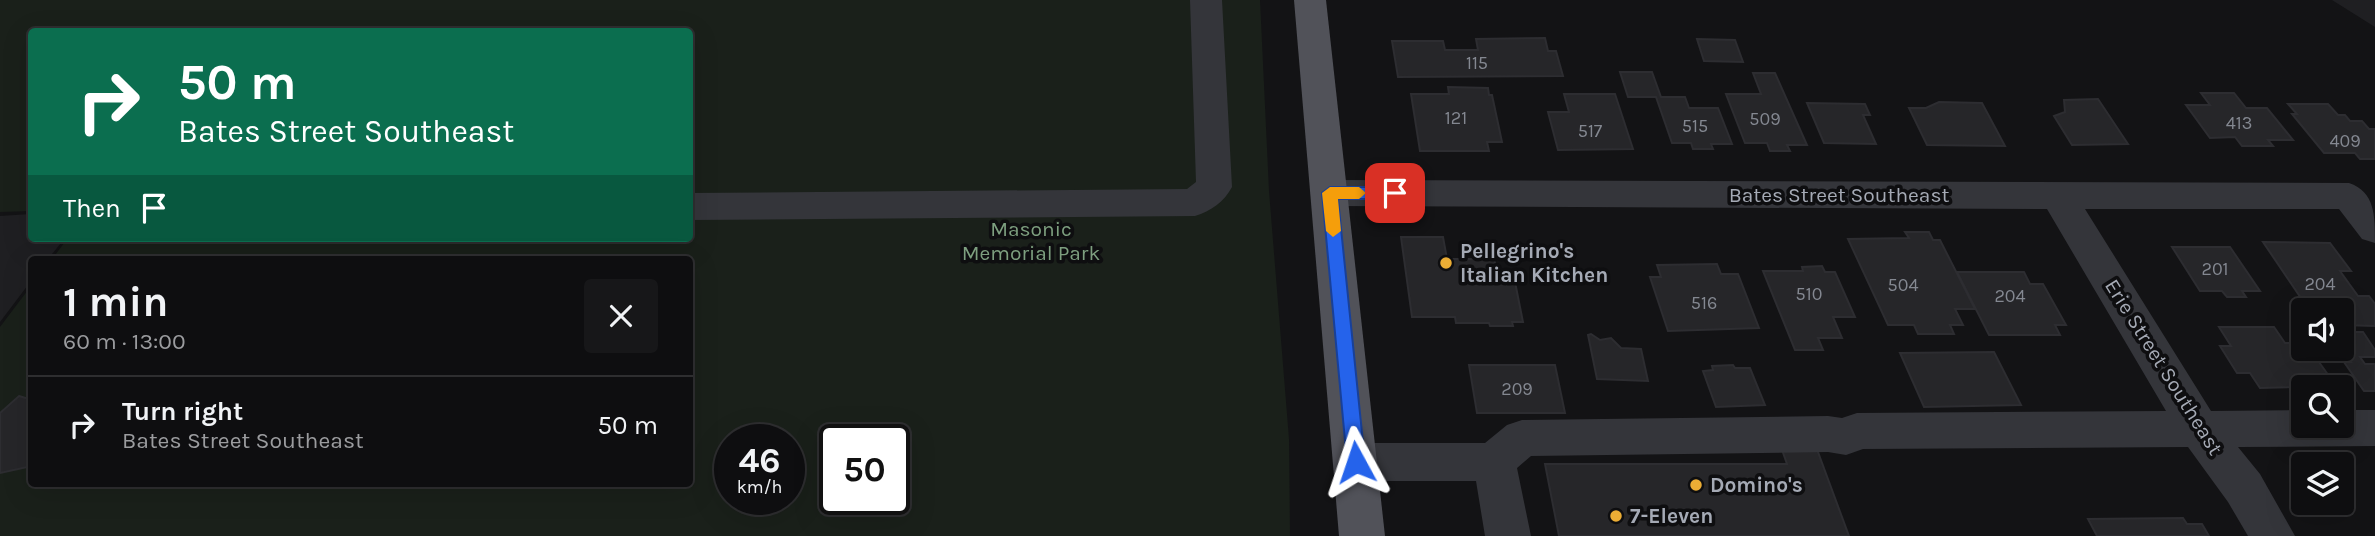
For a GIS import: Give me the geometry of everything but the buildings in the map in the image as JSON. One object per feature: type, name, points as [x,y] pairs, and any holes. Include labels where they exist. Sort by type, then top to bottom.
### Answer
[{"type":"main road","points":[[1310,0],[1362,536]]},
{"type":"street","points":[[693,206],[1195,202],[1214,187],[1206,0]]},
{"type":"street","name":"Bates Street Southeast","points":[[1330,193],[2349,197],[2375,229]]},
{"type":"street","name":"Erie Street Southeast","points":[[2059,196],[2198,427],[2244,488],[2272,536]]},
{"type":"street","points":[[1356,462],[1494,462],[1522,438],[1828,434],[1846,438],[1857,432],[2198,427],[2375,428]]},
{"type":"street","points":[[1494,462],[1508,536]]},
{"type":"shaded area","points":[[2332,0],[2375,0],[2375,27]]},
{"type":"shaded area","points":[[28,214],[28,242],[62,242],[50,256],[28,256],[28,285],[0,322],[0,216]]},
{"type":"green space","name":"Masonic Memorial Park","points":[[0,0],[1260,0],[1269,191],[1289,439],[1290,536],[0,536],[0,327],[28,290],[28,487],[693,487],[693,256],[54,256],[65,242],[693,242],[693,28],[28,28],[28,211],[0,212]]},
{"type":"slow traffic","points":[[1333,231],[1330,193],[1359,193]]},
{"type":"place","name":"Pellegrino's Italian Kitchen","points":[[1446,263]]},
{"type":"place","name":"Domino's","points":[[1696,485]]},
{"type":"place","name":"7-Eleven","points":[[1616,516]]},
{"type":"route","points":[[1356,462],[1330,193],[1395,193]]}]
